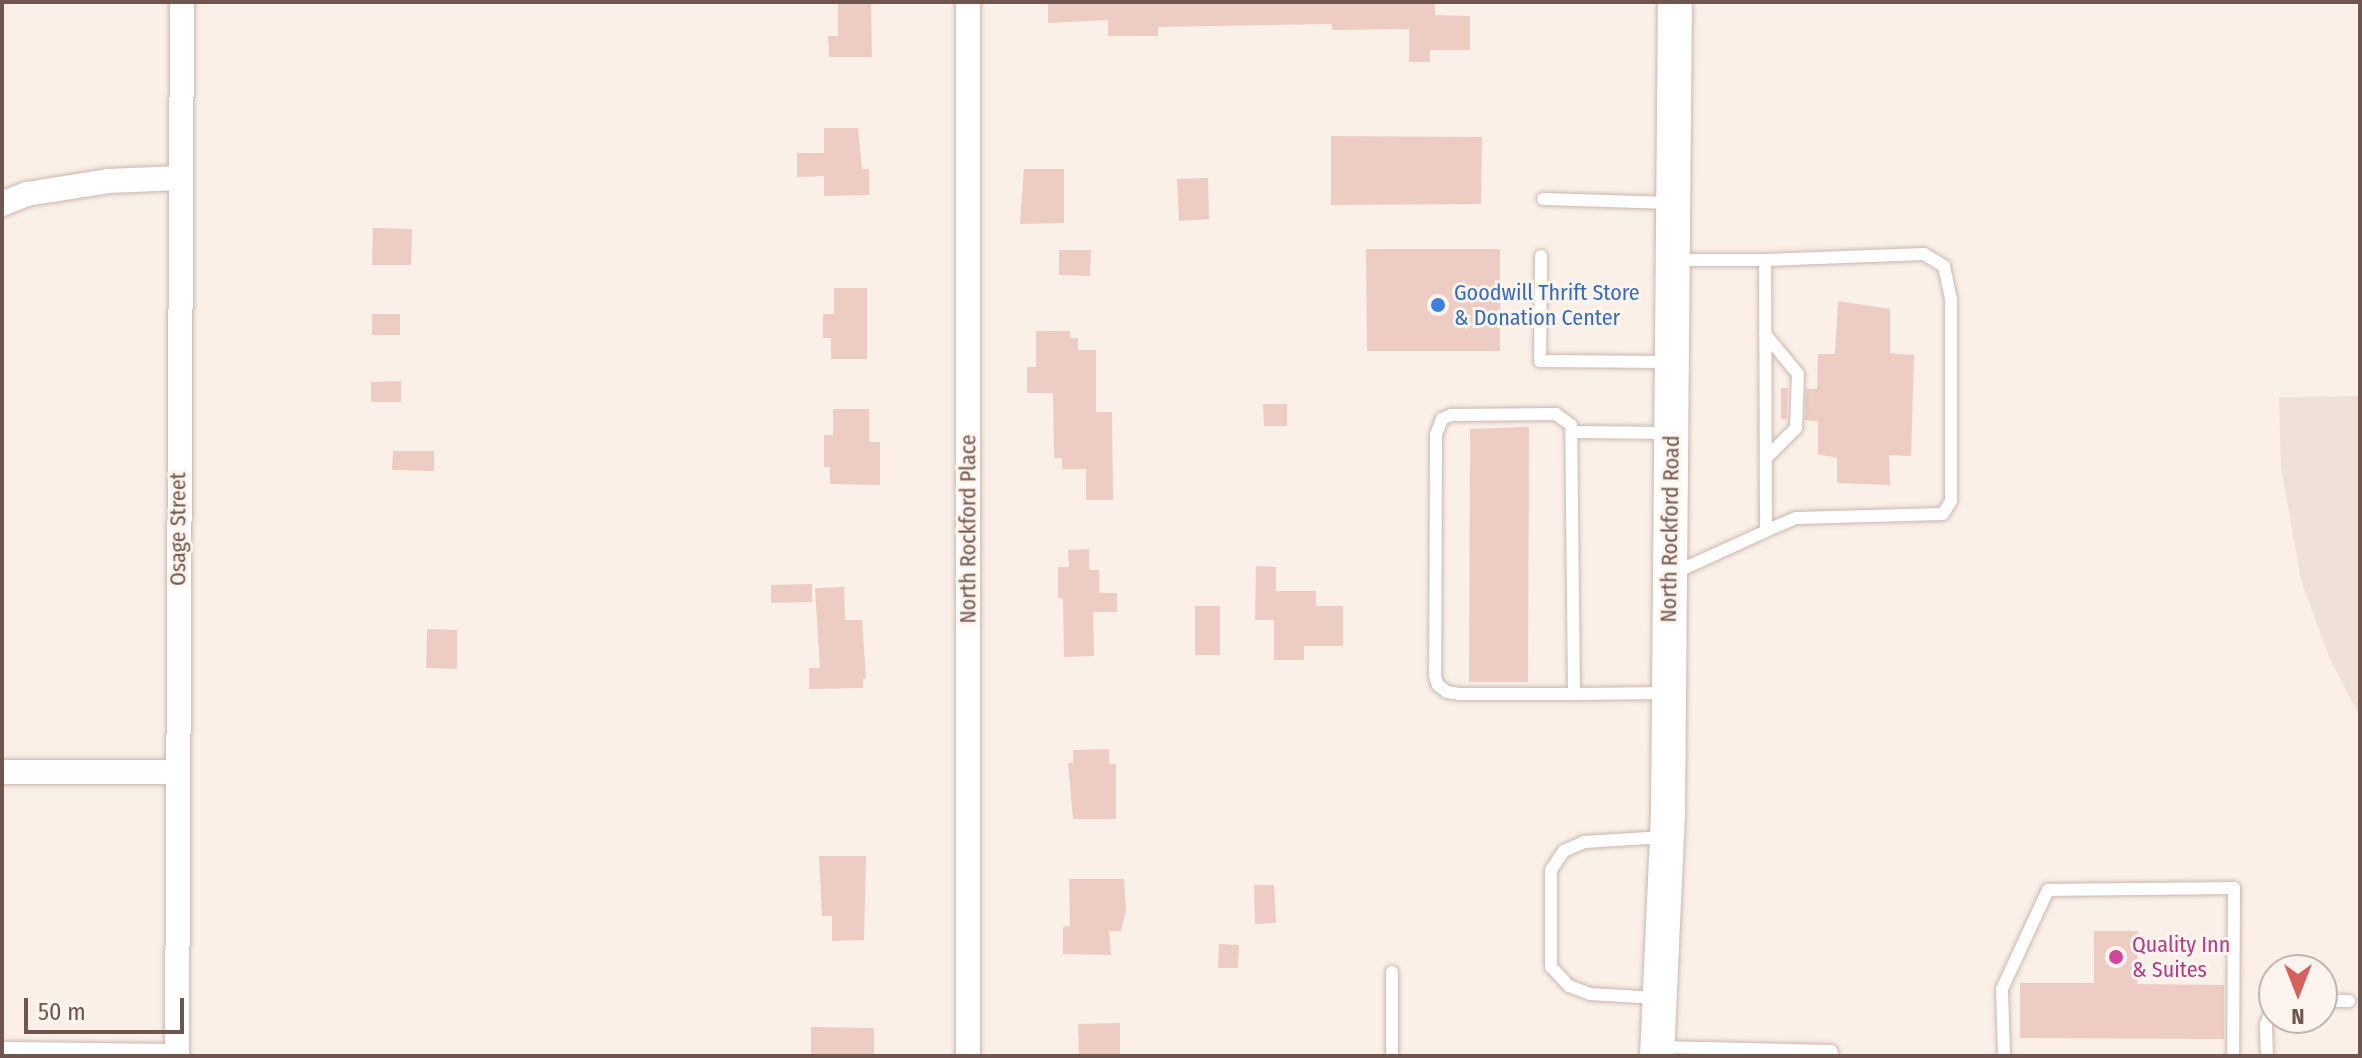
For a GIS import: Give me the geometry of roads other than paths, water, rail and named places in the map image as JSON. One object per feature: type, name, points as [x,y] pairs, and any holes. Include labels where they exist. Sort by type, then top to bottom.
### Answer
[{"type":"street","name":"Osage Street","points":[[177,1056],[182,2]]},
{"type":"street","name":"North Rockford Place","points":[[968,2],[968,1056]]},
{"type":"street","name":"North Rockford Road","points":[[1657,1052],[1667,837],[1675,2]]},
{"type":"street","points":[[2,204],[27,194],[108,181],[180,178]]},
{"type":"street","points":[[2,772],[177,772]]},
{"type":"street","points":[[2,1054],[177,1056]]},
{"type":"lane","points":[[1543,199],[1673,204]]},
{"type":"lane","points":[[1670,575],[1796,518],[1943,514],[1951,501],[1951,300],[1944,266],[1924,254],[1672,260]]},
{"type":"lane","points":[[1541,256],[1540,361],[1672,362]]},
{"type":"lane","points":[[1765,260],[1766,531]]},
{"type":"lane","points":[[1765,334],[1798,374],[1796,428],[1766,458]]},
{"type":"lane","points":[[1574,694],[1573,432],[1566,419],[1556,414],[1451,415],[1442,419],[1438,426],[1435,676],[1447,692],[1459,694],[1574,694],[1669,693]]},
{"type":"lane","points":[[1573,432],[1671,433]]},
{"type":"lane","points":[[1660,998],[1590,994],[1569,986],[1551,967],[1551,870],[1564,851],[1584,842],[1667,837]]},
{"type":"lane","points":[[2004,1056],[2002,989],[2048,890],[2234,888],[2233,1056]]},
{"type":"lane","points":[[1392,972],[1392,1056]]},
{"type":"lane","points":[[2338,1001],[2349,1001]]},
{"type":"lane","points":[[2266,1034],[2267,1056]]},
{"type":"lane","points":[[1657,1052],[1831,1051],[1833,1056]]},
{"type":"place","name":"Goodwill Thrift Store & Donation Center","points":[[1438,305]]},
{"type":"place","name":"Quality Inn & Suites","points":[[2116,957]]}]
